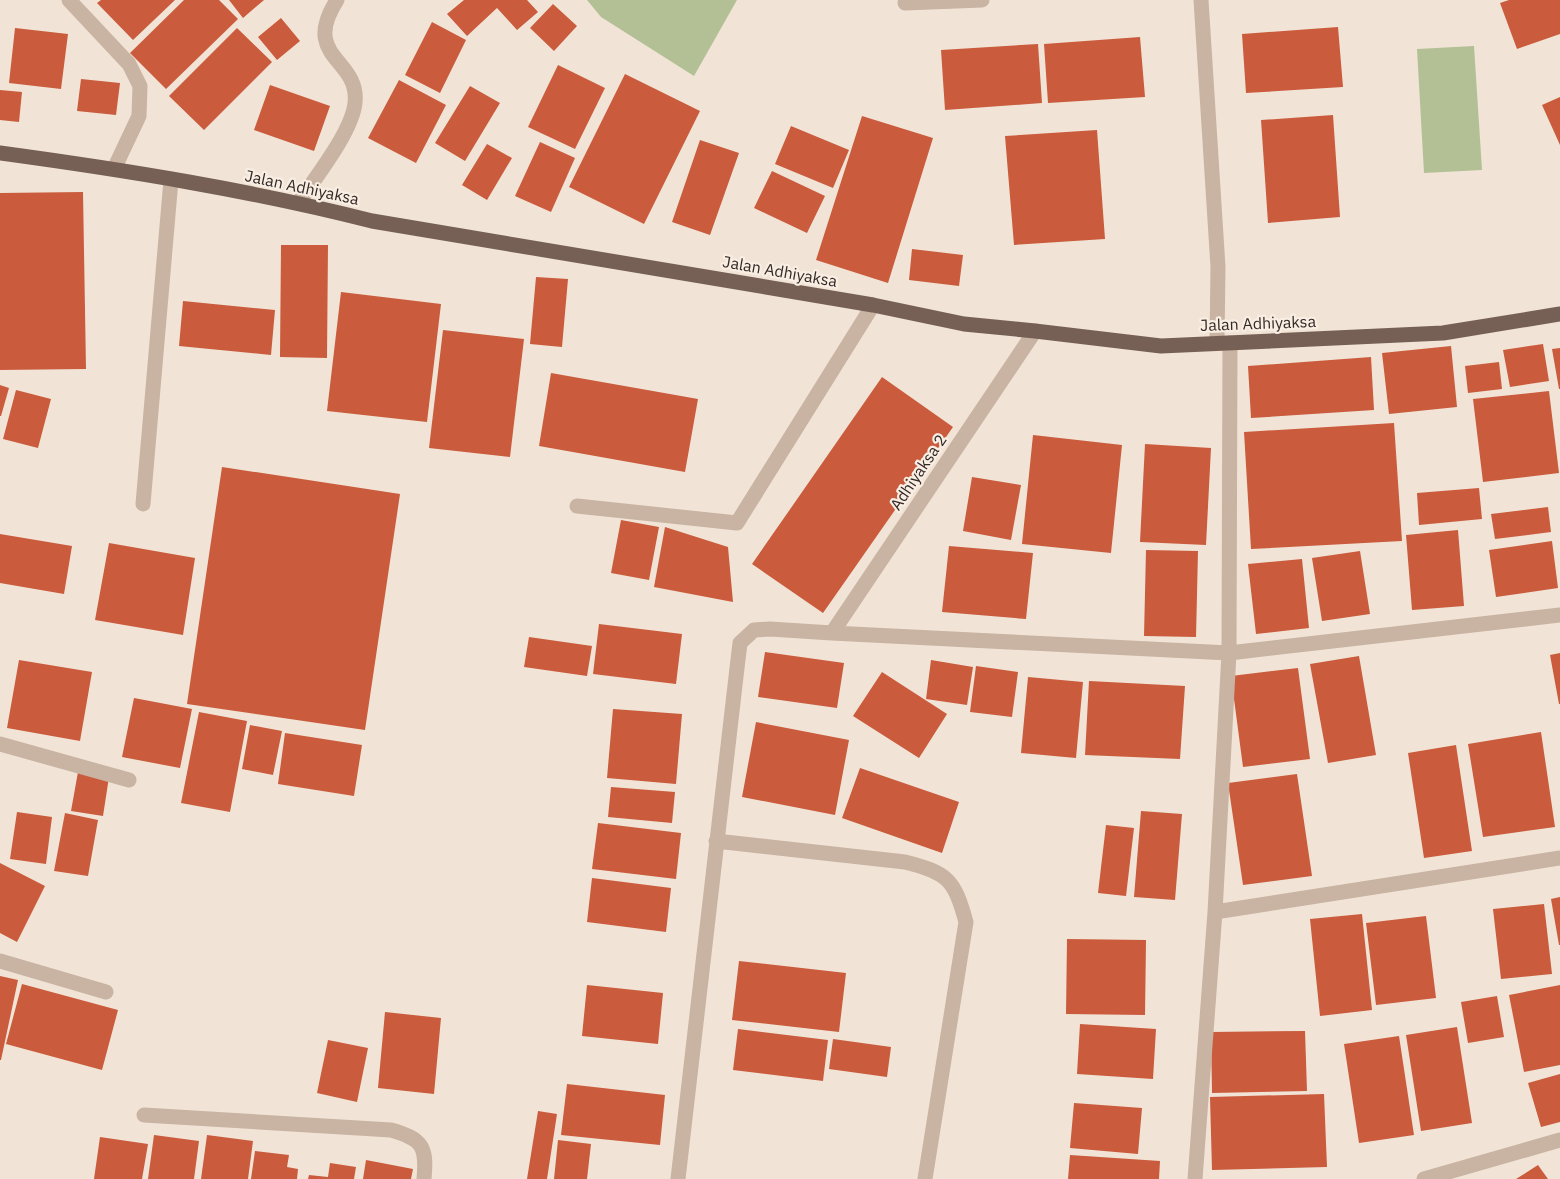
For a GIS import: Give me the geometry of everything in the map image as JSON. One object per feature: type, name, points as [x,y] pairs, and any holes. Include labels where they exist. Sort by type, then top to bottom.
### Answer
[{"type":"main road","name":"Jalan Adhiyaksa","points":[[0,153],[114,169],[299,202],[372,221],[873,305],[964,324],[1161,346],[1443,333],[1560,314]]},
{"type":"street","points":[[69,0],[129,64],[140,86],[139,116],[114,169]]},
{"type":"street","points":[[299,202],[339,141],[356,101],[347,71],[330,52],[325,42],[325,28],[337,0]]},
{"type":"street","points":[[905,3],[982,0]]},
{"type":"street","points":[[1196,1179],[1215,912],[1229,653],[1224,342],[1201,0]]},
{"type":"street","points":[[143,504],[171,180]]},
{"type":"street","points":[[577,506],[737,523],[873,305]]},
{"type":"street","name":"Adhiyaksa 2","points":[[831,633],[1035,331]]},
{"type":"street","points":[[678,1179],[740,643],[754,630],[1229,653],[1560,615]]},
{"type":"street","points":[[0,744],[129,780]]},
{"type":"street","points":[[716,841],[905,862],[930,868],[949,879],[966,922],[925,1179]]},
{"type":"street","points":[[1215,912],[1560,858]]},
{"type":"street","points":[[0,961],[106,992]]},
{"type":"street","points":[[144,1115],[392,1130],[412,1136],[422,1148],[425,1162],[424,1179]]},
{"type":"street","points":[[1424,1179],[1560,1140]]},
{"type":"green space","points":[[587,0],[737,0],[694,76],[601,17]]},
{"type":"green space","points":[[1474,46],[1482,170],[1424,173],[1417,49]]},
{"type":"building","points":[[101,0],[175,0],[133,40],[97,3]]},
{"type":"building","points":[[184,0],[219,0],[238,19],[166,89],[130,53]]},
{"type":"building","points":[[229,0],[264,0],[243,18]]},
{"type":"building","points":[[464,0],[527,0],[538,12],[517,30],[497,8],[467,36],[447,14]]},
{"type":"building","points":[[1509,0],[1560,0],[1560,34],[1517,49],[1500,3]]},
{"type":"building","points":[[553,4],[577,26],[554,51],[530,28]]},
{"type":"building","points":[[281,18],[300,41],[277,60],[258,37]]},
{"type":"building","points":[[432,22],[466,40],[440,93],[405,75]]},
{"type":"building","points":[[1338,27],[1343,87],[1246,93],[1242,34]]},
{"type":"building","points":[[15,28],[68,34],[61,89],[9,83]]},
{"type":"building","points":[[237,28],[272,62],[204,130],[169,96]]},
{"type":"building","points":[[1140,37],[1145,97],[1048,103],[1044,44]]},
{"type":"building","points":[[1038,44],[1042,103],[945,110],[941,50]]},
{"type":"building","points":[[558,65],[605,88],[575,149],[528,127]]},
{"type":"building","points":[[625,74],[700,111],[644,224],[569,187]]},
{"type":"building","points":[[81,79],[120,83],[116,115],[77,111]]},
{"type":"building","points":[[399,80],[446,105],[416,163],[368,138]]},
{"type":"building","points":[[270,85],[330,106],[314,151],[254,130]]},
{"type":"building","points":[[470,86],[500,103],[465,161],[435,143]]},
{"type":"building","points":[[0,90],[22,92],[19,122],[0,120]]},
{"type":"building","points":[[1560,97],[1560,145],[1542,105]]},
{"type":"building","points":[[1333,115],[1340,217],[1268,223],[1261,120]]},
{"type":"building","points":[[862,116],[933,138],[888,283],[816,260]]},
{"type":"building","points":[[791,126],[849,150],[833,188],[775,164]]},
{"type":"building","points":[[1097,130],[1105,239],[1014,245],[1005,136]]},
{"type":"building","points":[[700,140],[739,153],[710,235],[672,222]]},
{"type":"building","points":[[540,142],[575,158],[551,212],[515,196]]},
{"type":"building","points":[[487,144],[512,158],[487,200],[462,185]]},
{"type":"building","points":[[772,171],[825,196],[807,233],[754,208]]},
{"type":"building","points":[[83,192],[86,369],[0,370],[0,193]]},
{"type":"building","points":[[281,245],[328,245],[327,358],[280,357]]},
{"type":"building","points":[[912,249],[963,255],[959,286],[909,280]]},
{"type":"building","points":[[536,277],[568,279],[562,347],[530,344]]},
{"type":"building","points":[[341,292],[441,304],[427,422],[327,411]]},
{"type":"building","points":[[183,301],[275,310],[271,355],[179,346]]},
{"type":"building","points":[[443,330],[524,339],[510,457],[429,448]]},
{"type":"building","points":[[1543,344],[1549,381],[1510,387],[1503,350]]},
{"type":"building","points":[[1451,346],[1457,407],[1389,414],[1382,353]]},
{"type":"building","points":[[1560,348],[1560,389],[1559,389],[1552,349]]},
{"type":"building","points":[[1371,357],[1374,410],[1251,418],[1248,366]]},
{"type":"building","points":[[1499,362],[1502,389],[1468,393],[1465,366]]},
{"type":"building","points":[[551,373],[698,399],[685,472],[539,446]]},
{"type":"building","points":[[882,377],[953,427],[823,613],[752,564]]},
{"type":"building","points":[[0,385],[9,388],[1,416],[0,416]]},
{"type":"building","points":[[16,390],[51,399],[38,448],[3,439]]},
{"type":"building","points":[[1549,391],[1559,473],[1483,482],[1473,399]]},
{"type":"building","points":[[1394,423],[1402,541],[1251,549],[1244,432]]},
{"type":"building","points":[[1033,435],[1122,445],[1111,553],[1022,544]]},
{"type":"building","points":[[1145,444],[1211,448],[1206,545],[1140,542]]},
{"type":"building","points":[[222,467],[400,494],[365,730],[187,704]]},
{"type":"building","points":[[972,477],[1021,485],[1011,540],[963,531]]},
{"type":"building","points":[[1479,488],[1482,519],[1419,525],[1417,493]]},
{"type":"building","points":[[1548,507],[1551,532],[1495,539],[1491,514]]},
{"type":"building","points":[[621,520],[659,527],[649,580],[611,573]]},
{"type":"building","points":[[665,527],[728,547],[733,602],[654,587]]},
{"type":"building","points":[[1458,530],[1464,606],[1412,610],[1406,535]]},
{"type":"building","points":[[0,534],[72,546],[64,594],[0,583]]},
{"type":"building","points":[[1552,541],[1558,588],[1496,597],[1489,550]]},
{"type":"building","points":[[109,543],[195,558],[183,635],[95,620]]},
{"type":"building","points":[[949,546],[1033,553],[1026,619],[942,612]]},
{"type":"building","points":[[1146,550],[1198,551],[1196,637],[1144,636]]},
{"type":"building","points":[[1360,551],[1370,614],[1322,621],[1312,558]]},
{"type":"building","points":[[1302,559],[1309,628],[1256,634],[1248,564]]},
{"type":"building","points":[[599,624],[682,634],[676,684],[593,674]]},
{"type":"building","points":[[529,637],[592,646],[587,676],[524,667]]},
{"type":"building","points":[[765,652],[844,663],[837,708],[758,697]]},
{"type":"building","points":[[1560,653],[1560,704],[1559,704],[1550,655]]},
{"type":"building","points":[[1359,656],[1376,755],[1328,763],[1310,664]]},
{"type":"building","points":[[19,660],[92,672],[80,741],[7,728]]},
{"type":"building","points":[[931,660],[973,667],[967,705],[926,699]]},
{"type":"building","points":[[976,666],[1018,672],[1012,717],[970,712]]},
{"type":"building","points":[[1298,668],[1310,759],[1243,767],[1231,676]]},
{"type":"building","points":[[882,672],[947,714],[919,758],[853,716]]},
{"type":"building","points":[[1028,677],[1083,682],[1076,758],[1021,753]]},
{"type":"building","points":[[1089,681],[1185,686],[1180,759],[1085,755]]},
{"type":"building","points":[[134,698],[192,709],[180,768],[122,757]]},
{"type":"building","points":[[613,709],[682,714],[676,784],[607,778]]},
{"type":"building","points":[[199,712],[247,721],[230,812],[181,803]]},
{"type":"building","points":[[756,722],[849,740],[835,815],[742,797]]},
{"type":"building","points":[[250,725],[282,731],[273,775],[242,769]]},
{"type":"building","points":[[1541,732],[1555,827],[1483,837],[1468,744]]},
{"type":"building","points":[[285,733],[362,745],[354,796],[278,784]]},
{"type":"building","points":[[1456,745],[1472,851],[1424,858],[1408,753]]},
{"type":"building","points":[[860,768],[959,802],[942,853],[842,818]]},
{"type":"building","points":[[78,772],[109,777],[103,816],[71,811]]},
{"type":"building","points":[[1297,774],[1312,876],[1243,885],[1228,783]]},
{"type":"building","points":[[611,787],[675,792],[672,823],[608,817]]},
{"type":"building","points":[[1141,811],[1182,814],[1175,900],[1134,897]]},
{"type":"building","points":[[17,812],[52,817],[46,864],[10,859]]},
{"type":"building","points":[[65,813],[98,820],[88,876],[54,871]]},
{"type":"building","points":[[598,823],[681,833],[676,879],[592,869]]},
{"type":"building","points":[[1106,825],[1134,828],[1126,896],[1098,893]]},
{"type":"building","points":[[0,863],[45,886],[17,942],[0,933]]},
{"type":"building","points":[[592,878],[671,888],[666,932],[587,922]]},
{"type":"building","points":[[1560,897],[1560,945],[1559,945],[1551,899]]},
{"type":"building","points":[[1544,904],[1552,974],[1501,979],[1493,909]]},
{"type":"building","points":[[1362,914],[1372,1010],[1320,1016],[1310,919]]},
{"type":"building","points":[[1426,916],[1436,998],[1376,1005],[1366,923]]},
{"type":"building","points":[[1067,939],[1146,940],[1145,1015],[1066,1014]]},
{"type":"building","points":[[739,961],[846,973],[839,1032],[732,1020]]},
{"type":"building","points":[[0,976],[18,980],[1,1060],[0,1060]]},
{"type":"building","points":[[22,984],[118,1010],[102,1070],[6,1044]]},
{"type":"building","points":[[587,985],[663,993],[658,1044],[582,1036]]},
{"type":"building","points":[[1560,985],[1560,1065],[1524,1072],[1509,995]]},
{"type":"building","points":[[1497,996],[1504,1037],[1468,1043],[1461,1002]]},
{"type":"building","points":[[385,1012],[441,1018],[434,1094],[378,1088]]},
{"type":"building","points":[[1080,1024],[1156,1029],[1153,1079],[1077,1074]]},
{"type":"building","points":[[1457,1027],[1472,1123],[1421,1131],[1406,1035]]},
{"type":"building","points":[[738,1029],[828,1040],[823,1081],[733,1070]]},
{"type":"building","points":[[1305,1031],[1307,1091],[1212,1093],[1211,1032]]},
{"type":"building","points":[[1399,1036],[1414,1135],[1359,1143],[1344,1044]]},
{"type":"building","points":[[833,1039],[891,1047],[887,1077],[829,1069]]},
{"type":"building","points":[[328,1040],[368,1048],[357,1102],[317,1093]]},
{"type":"building","points":[[1560,1074],[1560,1122],[1541,1127],[1528,1083]]},
{"type":"building","points":[[567,1084],[665,1095],[660,1145],[561,1135]]},
{"type":"building","points":[[1324,1094],[1327,1167],[1212,1170],[1210,1097]]},
{"type":"building","points":[[1074,1103],[1142,1108],[1138,1154],[1070,1148]]},
{"type":"building","points":[[538,1111],[557,1114],[547,1179],[527,1179]]},
{"type":"building","points":[[154,1135],[199,1141],[194,1179],[148,1179]]},
{"type":"building","points":[[207,1135],[253,1141],[248,1179],[201,1179]]},
{"type":"building","points":[[100,1137],[148,1144],[142,1179],[94,1179]]},
{"type":"building","points":[[558,1140],[591,1144],[587,1179],[554,1179]]},
{"type":"building","points":[[255,1151],[289,1155],[287,1167],[298,1169],[297,1179],[251,1179]]},
{"type":"building","points":[[1070,1155],[1160,1161],[1159,1179],[1068,1179]]},
{"type":"building","points":[[366,1160],[413,1169],[411,1179],[363,1179]]},
{"type":"building","points":[[330,1163],[356,1167],[354,1179],[308,1179],[309,1175],[328,1177]]},
{"type":"building","points":[[1538,1165],[1548,1179],[1516,1179]]}]
